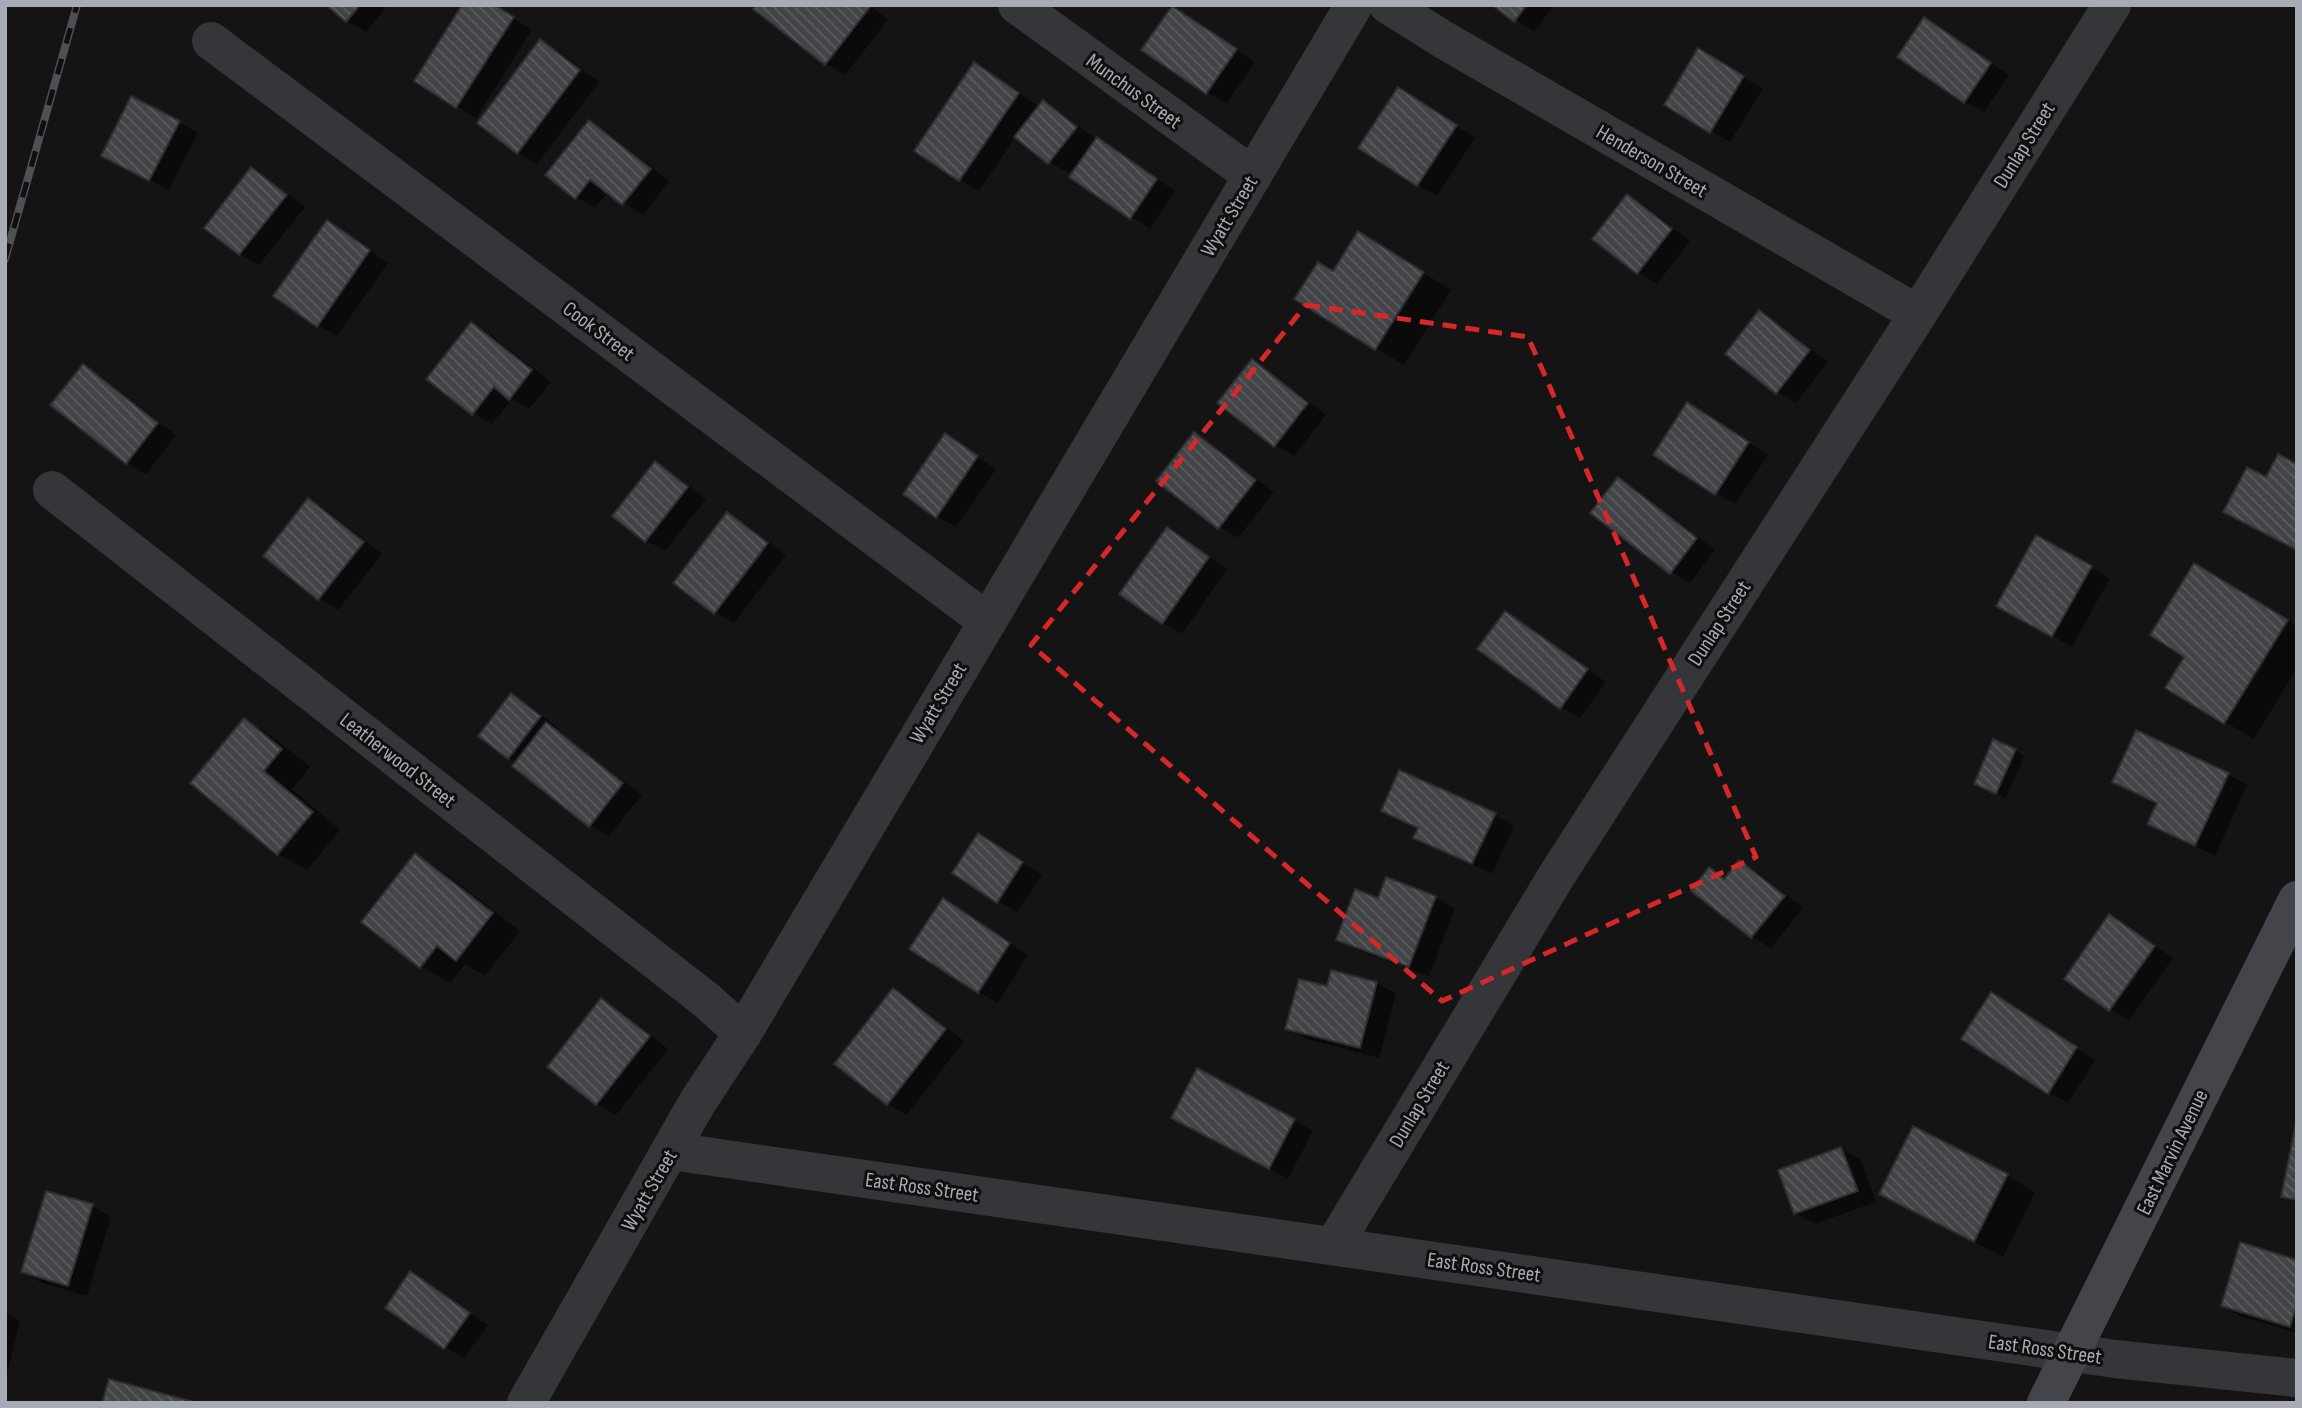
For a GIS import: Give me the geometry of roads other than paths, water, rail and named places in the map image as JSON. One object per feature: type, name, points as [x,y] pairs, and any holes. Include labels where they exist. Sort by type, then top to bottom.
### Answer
[{"type":"main road","name":"East Marvin Avenue","points":[[2046,1403],[2297,901]]},
{"type":"street","name":"Munchus Street","points":[[1017,5],[1253,176]]},
{"type":"street","name":"Wyatt Street","points":[[526,1403],[698,1102],[743,1033],[1354,5]]},
{"type":"street","name":"Henderson Street","points":[[1388,5],[1918,314]]},
{"type":"street","name":"Dunlap Street","points":[[1334,1245],[1557,875],[1918,314],[2112,5]]},
{"type":"street","name":"Cook Street","points":[[211,41],[987,621]]},
{"type":"street","name":"Leatherwood Street","points":[[51,490],[706,1000],[743,1033]]},
{"type":"street","name":"East Ross Street","points":[[671,1151],[2072,1353],[2297,1378]]},
{"type":"railway","points":[[5,259],[77,5]]}]
